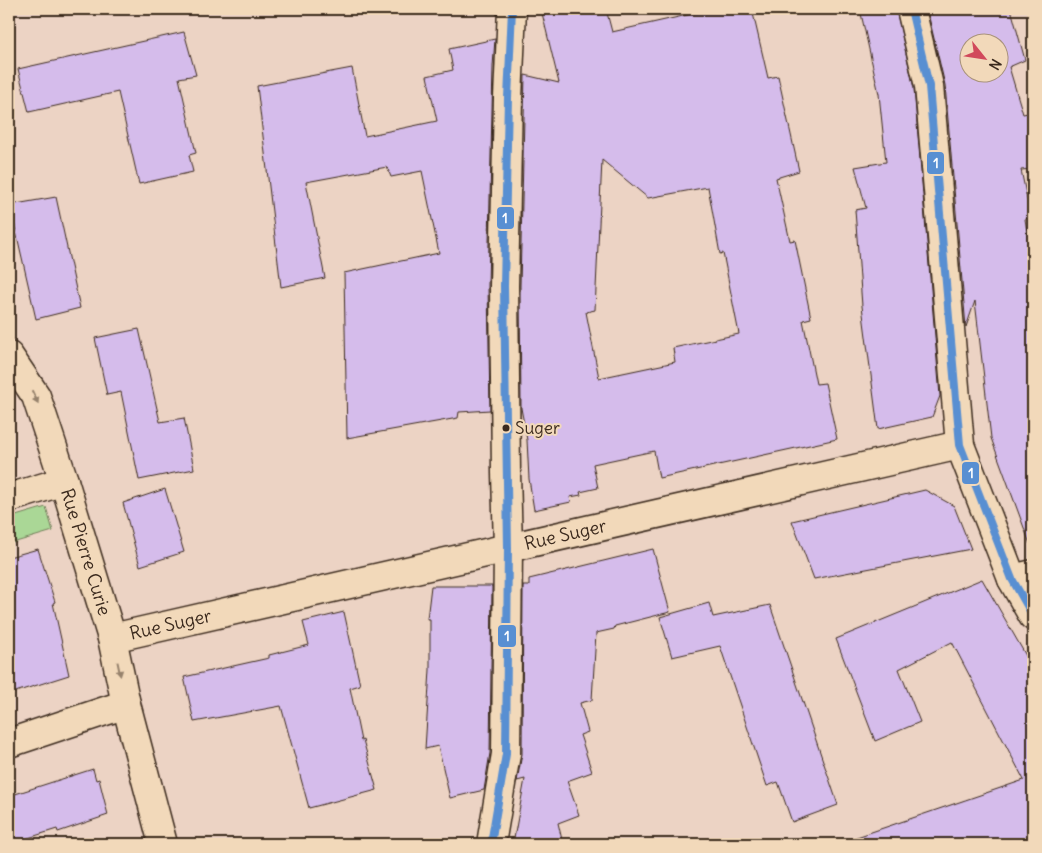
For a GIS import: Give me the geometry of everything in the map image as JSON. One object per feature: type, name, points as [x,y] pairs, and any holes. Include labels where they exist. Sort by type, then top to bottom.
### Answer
[{"type":"street","points":[[491,844],[506,754],[508,548],[504,286],[512,9]]},
{"type":"street","points":[[911,9],[929,86],[960,445],[1023,577],[1033,616]]},
{"type":"street","name":"Rue Pierre Curie","points":[[9,356],[36,396],[64,481],[112,638],[126,704],[163,844]]},
{"type":"street","name":"Rue Suger","points":[[112,638],[960,445]]},
{"type":"street","points":[[9,498],[64,481]]},
{"type":"street","points":[[9,744],[126,704]]},
{"type":"green space","points":[[46,507],[53,531],[9,544],[9,518]]},
{"type":"building","points":[[541,9],[606,9],[612,32],[714,9],[752,9],[768,78],[778,76],[799,171],[776,178],[790,241],[795,240],[811,318],[803,320],[816,384],[825,383],[837,439],[659,478],[654,451],[593,464],[598,488],[580,492],[581,495],[570,497],[571,502],[534,510],[529,479],[527,440],[521,408],[520,286],[525,75],[559,83]],"holes":[[[602,160],[648,198],[708,187],[720,254],[723,253],[739,334],[673,348],[675,362],[599,378],[586,312],[595,310]]]},
{"type":"building","points":[[860,9],[896,9],[914,88],[940,396],[932,417],[878,429],[862,306],[855,210],[866,208],[855,167],[886,162],[879,94]]},
{"type":"building","points":[[927,9],[1011,9],[1025,60],[1010,67],[1010,32],[960,32],[960,82],[1010,82],[1010,70],[1023,114],[1033,112],[1033,169],[1021,170],[1031,218],[1025,219],[1033,267],[1033,543],[1030,544],[991,438],[975,301],[966,327],[945,85]]},
{"type":"building","points":[[184,32],[196,75],[179,78],[196,153],[189,155],[193,172],[139,184],[118,92],[29,112],[18,69]]},
{"type":"building","points":[[495,39],[488,286],[490,410],[459,412],[458,418],[347,438],[344,273],[439,253],[422,171],[391,177],[387,167],[306,182],[325,278],[281,287],[257,86],[352,68],[365,136],[437,121],[427,76],[453,70],[449,49]]},
{"type":"building","points":[[56,197],[80,308],[36,319],[10,205]]},
{"type":"building","points":[[139,329],[160,422],[184,418],[194,469],[139,480],[121,392],[107,395],[95,338]]},
{"type":"building","points":[[165,489],[184,552],[140,566],[123,503]]},
{"type":"building","points":[[925,490],[954,506],[971,549],[814,579],[792,521]]},
{"type":"building","points":[[38,549],[55,602],[53,603],[69,675],[9,694],[9,557]]},
{"type":"building","points":[[653,549],[670,612],[615,626],[614,629],[596,633],[592,700],[580,703],[588,732],[580,735],[592,772],[567,781],[579,815],[558,823],[563,844],[513,844],[525,779],[517,781],[522,754],[523,586],[529,586],[529,579]]},
{"type":"building","points":[[982,579],[1033,668],[1033,838],[1014,844],[848,844],[848,840],[1024,780],[952,642],[899,669],[920,722],[875,741],[836,639]]},
{"type":"building","points":[[431,586],[492,586],[490,753],[484,790],[450,798],[438,746],[425,749],[430,670],[430,619],[427,619]]},
{"type":"building","points":[[709,603],[713,617],[770,605],[838,805],[792,822],[778,782],[767,786],[720,646],[672,657],[660,617]]},
{"type":"building","points":[[344,612],[360,685],[350,688],[361,741],[363,740],[377,790],[309,808],[281,706],[194,722],[184,677],[269,658],[269,655],[309,645],[303,622]]},
{"type":"building","points":[[93,769],[96,780],[99,779],[108,815],[58,832],[57,829],[9,844],[9,796]]},
{"type":"transit line","name":"1","points":[[491,844],[506,754],[508,548],[504,286],[512,9]]},
{"type":"transit line","name":"1","points":[[911,9],[929,86],[960,445],[1012,579],[1033,616]]},
{"type":"place","name":"Suger","points":[[506,428]]}]
